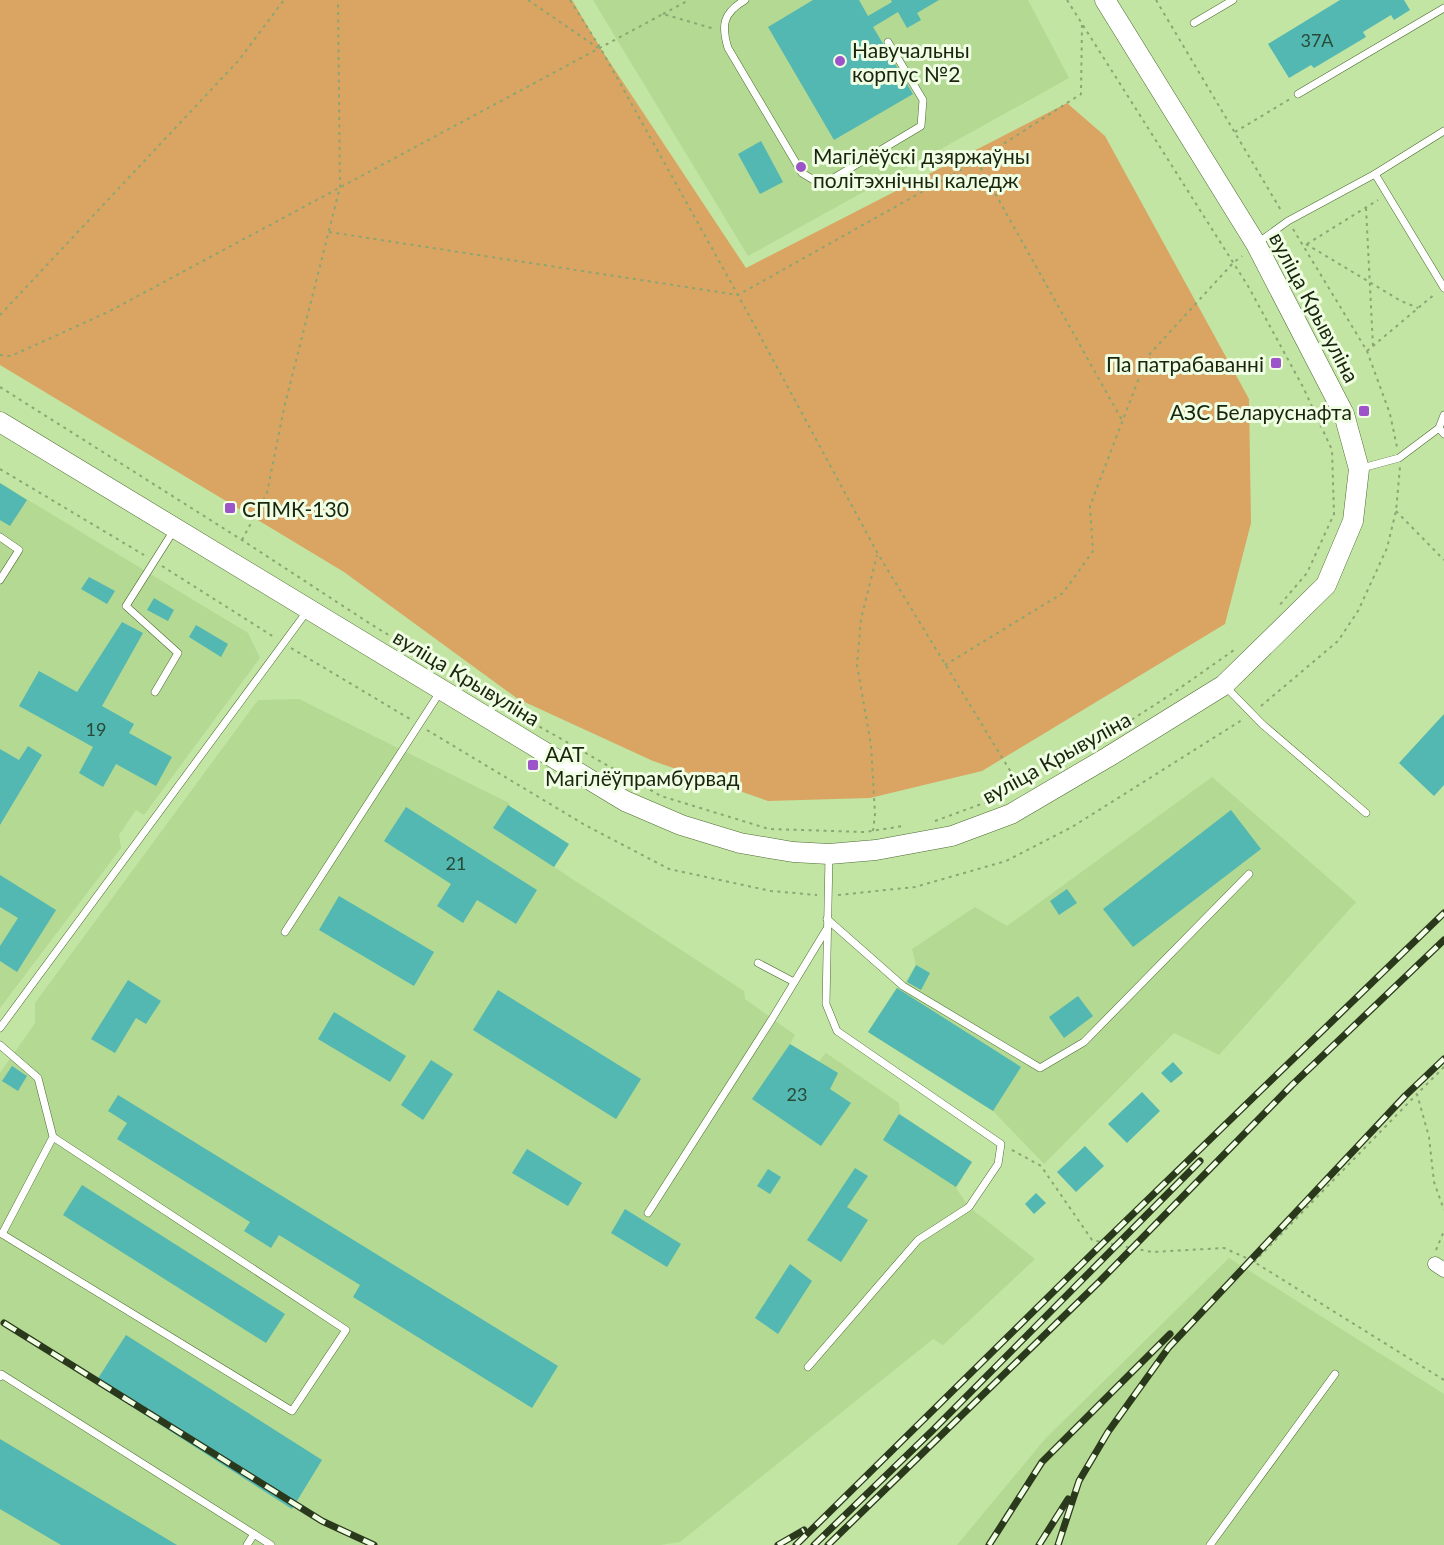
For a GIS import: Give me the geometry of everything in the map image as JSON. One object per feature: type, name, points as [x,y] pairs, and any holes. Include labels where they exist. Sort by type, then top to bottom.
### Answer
[{"type":"main road","name":"вуліца Крывуліна","points":[[0,422],[625,801],[681,825],[740,843],[794,852],[829,854],[876,850],[952,836],[1011,814],[1224,686],[1326,585],[1353,521],[1359,469],[1344,414],[1256,244],[1105,0]]},
{"type":"lane","points":[[744,0],[726,15],[723,32],[728,48],[802,173],[822,185],[921,126],[923,100],[888,42]]},
{"type":"lane","points":[[1194,23],[1233,0]]},
{"type":"lane","points":[[1298,94],[1444,8]]},
{"type":"lane","points":[[1256,244],[1288,221],[1375,174],[1444,131]]},
{"type":"lane","points":[[1375,174],[1444,287]]},
{"type":"lane","points":[[1359,469],[1399,459],[1442,431],[1444,415]]},
{"type":"lane","points":[[155,692],[178,653],[126,606],[175,527]]},
{"type":"lane","points":[[0,537],[19,550],[0,580]]},
{"type":"lane","points":[[0,1028],[308,610]]},
{"type":"lane","points":[[1224,686],[1262,724],[1366,813]]},
{"type":"lane","points":[[285,932],[442,690]]},
{"type":"lane","points":[[808,1367],[918,1240],[969,1207],[998,1164],[1002,1144],[837,1031],[826,1004],[829,854]]},
{"type":"lane","points":[[827,919],[903,986],[1040,1068],[1084,1042],[1249,874]]},
{"type":"lane","points":[[648,1213],[827,928]]},
{"type":"lane","points":[[758,963],[794,982]]},
{"type":"lane","points":[[0,1045],[38,1078],[53,1137],[2,1234],[292,1411],[346,1330],[53,1137]]},
{"type":"lane","points":[[0,1377],[1,1374],[271,1545]]},
{"type":"lane","points":[[1210,1545],[1335,1374]]},
{"type":"lane","points":[[247,1545],[254,1534]]},
{"type":"path","points":[[0,315],[239,60],[284,0]]},
{"type":"path","points":[[242,540],[267,493],[284,408],[340,187],[338,0]]},
{"type":"path","points":[[528,0],[601,49]]},
{"type":"path","points":[[570,0],[601,49],[738,295],[878,554],[1022,790]]},
{"type":"path","points":[[0,355],[11,356],[108,312],[689,0]]},
{"type":"path","points":[[1067,0],[1233,263],[1303,387],[1332,450],[1334,514],[1307,573],[1272,613]]},
{"type":"path","points":[[0,470],[155,561],[283,643],[585,825],[669,869],[771,891],[828,896],[915,887],[1006,861],[1072,827],[1252,714],[1338,641],[1374,581],[1387,548],[1396,511],[1399,459],[1389,414],[1367,351],[1156,0]]},
{"type":"path","points":[[663,14],[723,32]]},
{"type":"path","points":[[330,232],[738,295],[977,161],[1081,94],[1082,24]]},
{"type":"path","points":[[1235,132],[1298,94]]},
{"type":"path","points":[[977,161],[1123,422]]},
{"type":"path","points":[[1305,245],[1387,194]]},
{"type":"path","points":[[1366,208],[1373,346]]},
{"type":"path","points":[[945,664],[1063,593],[1093,551],[1090,506],[1147,357],[1233,263],[1256,244]]},
{"type":"path","points":[[1305,245],[1401,301],[1418,308]]},
{"type":"path","points":[[1367,351],[1444,287]]},
{"type":"path","points":[[0,387],[369,623],[521,716],[661,796],[769,829],[873,831],[907,826]]},
{"type":"path","points":[[1396,511],[1444,560]]},
{"type":"path","points":[[873,831],[875,814],[871,745],[857,665],[861,619],[878,554]]},
{"type":"path","points":[[1091,746],[1170,695],[1242,644]]},
{"type":"path","points":[[930,822],[1012,794]]},
{"type":"path","points":[[1254,1262],[1444,1067]]},
{"type":"path","points":[[1417,1094],[1429,1137],[1434,1182],[1444,1210]]},
{"type":"path","points":[[1002,1144],[1041,1166],[1092,1240],[1152,1252],[1224,1248],[1254,1262],[1444,1380]]},
{"type":"path","points":[[1439,1267],[1434,1255],[1444,1231]]},
{"type":"shaded area","points":[[0,0],[572,0],[601,49],[746,268],[1067,103],[1105,136],[1249,399],[1251,523],[1225,624],[982,771],[870,798],[768,801],[653,761],[518,699],[344,572],[0,365]]},
{"type":"shaded area","name":"Магілёўскі дзяржаўны політэхнічны каледж","points":[[593,0],[1028,0],[1069,78],[748,256]]},
{"type":"shaded area","points":[[0,483],[248,633],[260,658],[144,815],[136,810],[119,835],[121,848],[0,1008]]},
{"type":"shaded area","points":[[299,699],[509,803],[510,807],[569,844],[554,867],[744,991],[745,999],[795,1035],[790,1044],[818,1062],[826,1053],[899,1103],[900,1114],[972,1162],[956,1188],[969,1207],[1035,1259],[943,1345],[933,1339],[680,1542],[660,1545],[0,1545],[0,1073],[35,1023],[35,1003],[258,700]]},
{"type":"shaded area","points":[[1212,777],[1356,902],[1219,1055],[1174,1033],[1044,1164],[993,1111],[868,1032],[897,987],[901,989],[916,965],[912,949],[975,907],[1007,926]]},
{"type":"shaded area","points":[[1229,1258],[1444,1394],[1444,1545],[957,1545],[1045,1439]]},
{"type":"building","name":"Навучальны корпус №2","points":[[813,0],[859,0],[868,16],[892,2],[891,0],[939,0],[917,13],[921,20],[907,28],[898,12],[873,27],[913,94],[834,140],[768,27]]},
{"type":"building","points":[[1340,0],[1404,0],[1410,10],[1394,20],[1391,15],[1363,32],[1366,37],[1314,68],[1311,65],[1289,78],[1268,44]]},
{"type":"building","points":[[761,141],[783,182],[760,194],[738,154]]},
{"type":"building","points":[[0,483],[27,500],[10,526],[0,520]]},
{"type":"building","points":[[89,577],[115,591],[107,604],[81,589]]},
{"type":"building","points":[[154,598],[174,610],[168,621],[147,610]]},
{"type":"building","points":[[122,622],[143,633],[102,706],[134,724],[129,733],[172,757],[156,786],[116,764],[103,787],[79,773],[93,747],[19,706],[39,671],[77,692]]},
{"type":"building","points":[[196,625],[228,644],[221,657],[189,637]]},
{"type":"building","points":[[1444,714],[1444,785],[1434,796],[1399,763]]},
{"type":"building","points":[[28,746],[42,755],[0,825],[0,749],[19,760]]},
{"type":"building","points":[[508,805],[569,844],[554,867],[493,828]]},
{"type":"building","points":[[406,807],[537,890],[516,924],[477,900],[463,923],[437,906],[451,884],[384,841]]},
{"type":"building","points":[[1231,810],[1261,849],[1133,947],[1103,909]]},
{"type":"building","points":[[0,875],[56,910],[17,972],[0,961],[0,946],[18,918],[0,907]]},
{"type":"building","points":[[1067,889],[1077,903],[1059,915],[1050,901]]},
{"type":"building","points":[[339,896],[434,952],[414,986],[319,930]]},
{"type":"building","points":[[916,965],[930,973],[921,990],[907,982]]},
{"type":"building","points":[[128,980],[161,1001],[146,1024],[136,1018],[115,1053],[91,1039]]},
{"type":"building","points":[[897,988],[1021,1067],[993,1111],[868,1032]]},
{"type":"building","points":[[498,990],[641,1079],[616,1119],[473,1030]]},
{"type":"building","points":[[1078,996],[1093,1016],[1064,1038],[1049,1017]]},
{"type":"building","points":[[334,1012],[406,1056],[390,1082],[318,1039]]},
{"type":"building","points":[[790,1044],[838,1073],[830,1089],[851,1103],[821,1146],[752,1099]]},
{"type":"building","points":[[431,1060],[453,1074],[423,1120],[401,1105]]},
{"type":"building","points":[[1173,1062],[1183,1073],[1171,1083],[1161,1073]]},
{"type":"building","points":[[12,1066],[27,1076],[18,1091],[2,1081]]},
{"type":"building","points":[[1142,1092],[1160,1111],[1127,1143],[1108,1124]]},
{"type":"building","points":[[118,1095],[558,1366],[532,1408],[353,1297],[360,1285],[279,1235],[271,1248],[244,1231],[250,1222],[117,1139],[127,1123],[108,1111]]},
{"type":"building","points":[[899,1114],[972,1162],[956,1187],[883,1140]]},
{"type":"building","points":[[1085,1146],[1104,1166],[1076,1192],[1057,1172]]},
{"type":"building","points":[[527,1149],[582,1183],[568,1206],[512,1173]]},
{"type":"building","points":[[855,1168],[868,1176],[847,1207],[868,1220],[841,1262],[807,1240]]},
{"type":"building","points":[[768,1169],[781,1177],[770,1194],[757,1186]]},
{"type":"building","points":[[82,1185],[285,1314],[266,1343],[63,1215]]},
{"type":"building","points":[[1036,1193],[1046,1203],[1034,1214],[1025,1204]]},
{"type":"building","points":[[625,1209],[681,1244],[667,1267],[611,1233]]},
{"type":"building","points":[[790,1264],[812,1281],[778,1334],[755,1318]]},
{"type":"building","points":[[126,1335],[322,1460],[292,1509],[95,1383]]},
{"type":"building","points":[[0,1439],[177,1545],[61,1545],[0,1509]]},
{"type":"railway","points":[[796,1545],[1104,1242],[1444,913]]},
{"type":"railway","points":[[828,1545],[1099,1282],[1292,1085],[1444,940]]},
{"type":"railway","points":[[1058,1545],[1079,1481],[1108,1432],[1169,1347],[1405,1096],[1444,1059]]},
{"type":"railway","points":[[814,1545],[933,1430],[1200,1161]]},
{"type":"railway","points":[[4,1323],[322,1521],[374,1545]]},
{"type":"railway","points":[[989,1545],[1042,1462],[1170,1334]]},
{"type":"railway","points":[[1039,1545],[1068,1499]]},
{"type":"railway","points":[[778,1545],[804,1530]]},
{"type":"place","name":"Навучальны корпус №2","points":[[840,61]]},
{"type":"place","name":"Магілёўскі дзяржаўны політэхнічны каледж","points":[[801,167]]},
{"type":"place","name":"Па патрабаванні","points":[[1276,363]]},
{"type":"place","name":"АЗС Беларуснафта","points":[[1364,411]]},
{"type":"place","name":"СПМК-130","points":[[230,508]]},
{"type":"place","name":"ААТ Магілёўпрамбурвад","points":[[533,765]]}]
